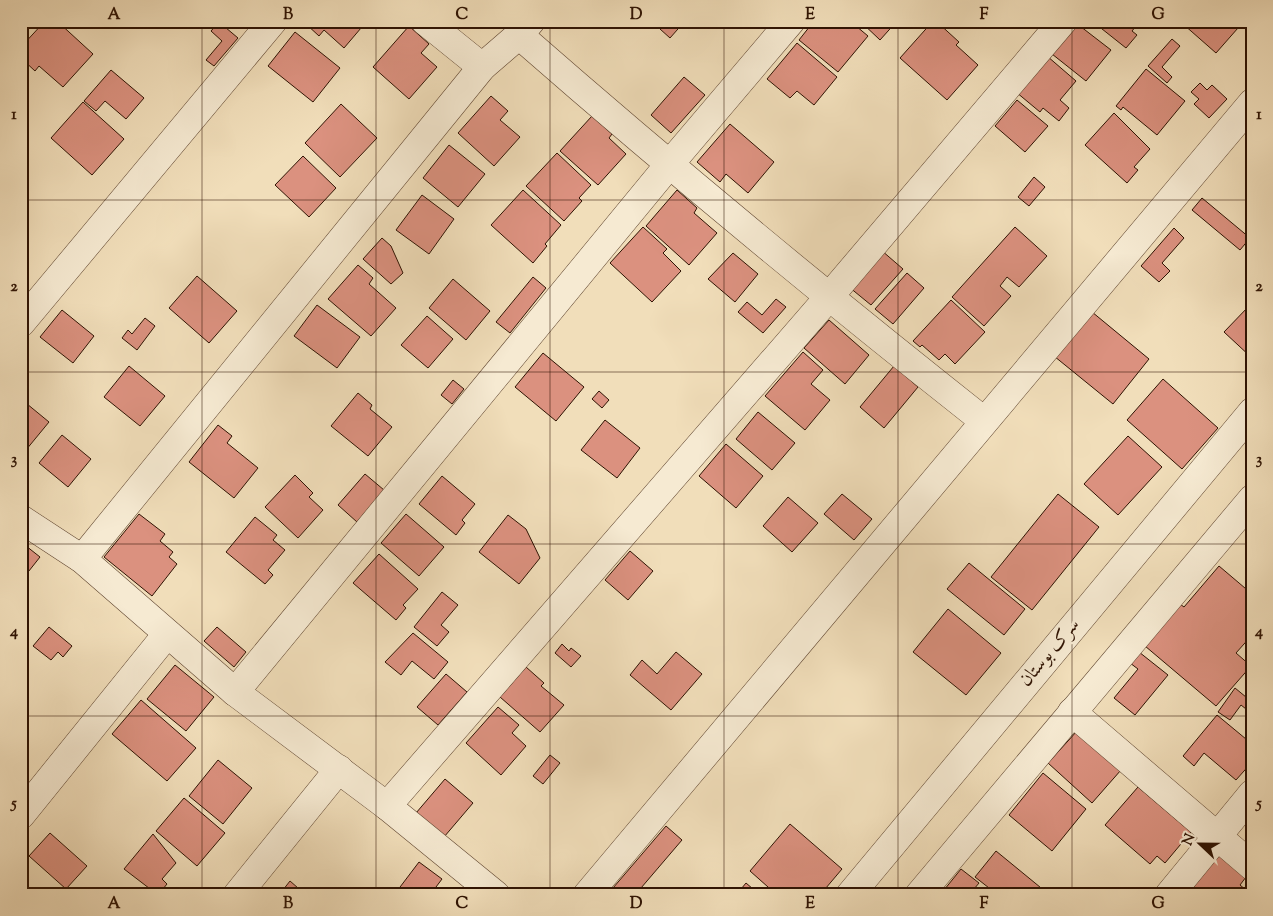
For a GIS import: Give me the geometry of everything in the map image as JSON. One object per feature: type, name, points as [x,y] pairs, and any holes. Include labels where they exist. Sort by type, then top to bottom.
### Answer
[{"type":"street","points":[[21,323],[273,21]]},
{"type":"street","points":[[425,21],[482,67]]},
{"type":"street","points":[[235,692],[668,166],[791,21]]},
{"type":"street","points":[[387,806],[828,298],[1063,21]]},
{"type":"street","points":[[82,559],[482,67],[525,28],[668,166],[828,298],[984,421]]},
{"type":"street","points":[[587,895],[1252,103]]},
{"type":"street","name":"سرک بوستان","points":[[850,895],[1252,412]]},
{"type":"street","points":[[919,895],[1252,499]]},
{"type":"street","points":[[21,519],[82,559],[235,692],[387,806],[496,895]]},
{"type":"street","points":[[21,815],[167,634]]},
{"type":"street","points":[[1072,712],[1252,866]]},
{"type":"street","points":[[237,895],[339,770]]},
{"type":"street","points":[[1169,895],[1252,794]]},
{"type":"building","points":[[45,21],[57,21],[93,54],[63,87],[39,66],[35,71],[21,58],[21,47]]},
{"type":"building","points":[[308,21],[367,21],[344,48],[324,30],[319,36],[306,24]]},
{"type":"building","points":[[667,21],[685,21],[670,38],[660,29]]},
{"type":"building","points":[[814,21],[850,21],[868,36],[838,72],[799,40]]},
{"type":"building","points":[[860,21],[897,21],[880,40]]},
{"type":"building","points":[[933,21],[936,21],[959,42],[956,45],[978,65],[947,100],[900,58]]},
{"type":"building","points":[[1092,21],[1140,21],[1132,31],[1137,35],[1126,48]]},
{"type":"building","points":[[1185,21],[1230,21],[1238,28],[1216,53],[1183,24]]},
{"type":"building","points":[[219,22],[238,38],[214,66],[206,60],[222,41],[211,31]]},
{"type":"building","points":[[1076,23],[1111,50],[1086,81],[1052,54]]},
{"type":"building","points":[[409,26],[429,44],[421,53],[437,67],[409,99],[373,67]]},
{"type":"building","points":[[295,32],[340,68],[313,102],[268,66]]},
{"type":"building","points":[[1172,39],[1180,46],[1162,67],[1172,77],[1167,83],[1148,66]]},
{"type":"building","points":[[797,43],[837,77],[814,105],[797,91],[790,98],[767,79]]},
{"type":"building","points":[[1047,56],[1076,81],[1060,100],[1069,108],[1059,121],[1043,108],[1040,112],[1016,92]]},
{"type":"building","points":[[1146,69],[1185,101],[1157,135],[1123,107],[1121,110],[1116,106]]},
{"type":"building","points":[[111,70],[144,98],[126,119],[105,101],[96,111],[84,101]]},
{"type":"building","points":[[684,77],[705,95],[671,133],[651,115]]},
{"type":"building","points":[[1200,83],[1207,90],[1212,85],[1227,99],[1209,118],[1194,104],[1199,99],[1191,92]]},
{"type":"building","points":[[491,96],[508,111],[500,120],[520,137],[494,166],[458,133]]},
{"type":"building","points":[[1017,100],[1048,126],[1025,152],[995,126]]},
{"type":"building","points":[[83,102],[124,139],[92,175],[51,138]]},
{"type":"building","points":[[341,104],[377,138],[340,177],[305,143]]},
{"type":"building","points":[[1114,113],[1150,149],[1134,167],[1138,170],[1127,183],[1085,145]]},
{"type":"building","points":[[592,116],[612,134],[609,138],[626,154],[598,185],[560,151]]},
{"type":"building","points":[[730,124],[774,162],[748,193],[726,174],[720,182],[697,162]]},
{"type":"building","points":[[449,145],[485,174],[458,207],[423,178]]},
{"type":"building","points":[[557,153],[591,185],[579,198],[582,201],[564,221],[526,186]]},
{"type":"building","points":[[303,156],[336,188],[309,217],[275,185]]},
{"type":"building","points":[[1034,177],[1045,187],[1029,206],[1018,197]]},
{"type":"building","points":[[523,190],[561,225],[545,244],[547,246],[533,263],[491,225]]},
{"type":"building","points":[[677,190],[697,208],[694,213],[717,233],[689,265],[646,226]]},
{"type":"building","points":[[422,195],[454,219],[429,254],[396,230]]},
{"type":"building","points":[[1202,198],[1250,238],[1240,250],[1192,210]]},
{"type":"building","points":[[643,227],[667,249],[663,253],[681,271],[652,302],[610,263]]},
{"type":"building","points":[[1015,227],[1047,256],[1019,287],[1007,277],[1000,286],[1011,296],[984,326],[952,297]]},
{"type":"building","points":[[1174,228],[1184,238],[1162,263],[1170,271],[1159,282],[1141,266]]},
{"type":"building","points":[[382,238],[391,246],[403,273],[391,284],[363,259]]},
{"type":"building","points":[[881,250],[903,269],[871,305],[849,287]]},
{"type":"building","points":[[733,253],[758,274],[735,302],[708,279]]},
{"type":"building","points":[[358,265],[373,278],[369,284],[396,308],[371,336],[328,299]]},
{"type":"building","points":[[907,273],[924,288],[893,324],[875,309]]},
{"type":"building","points":[[197,276],[237,311],[209,343],[169,308]]},
{"type":"building","points":[[533,277],[546,288],[510,333],[496,322]]},
{"type":"building","points":[[453,279],[490,311],[466,340],[429,308]]},
{"type":"building","points":[[776,299],[786,307],[763,333],[738,312],[747,302],[762,315]]},
{"type":"building","points":[[951,300],[985,332],[955,364],[945,354],[939,360],[922,345],[920,347],[913,341]]},
{"type":"building","points":[[317,305],[360,337],[337,368],[294,336]]},
{"type":"building","points":[[1249,306],[1252,309],[1252,358],[1224,332]]},
{"type":"building","points":[[1086,307],[1149,359],[1113,404],[1049,352]]},
{"type":"building","points":[[62,310],[94,336],[73,363],[40,337]]},
{"type":"building","points":[[427,316],[453,339],[428,368],[401,345]]},
{"type":"building","points":[[145,318],[155,326],[137,350],[122,338],[128,330],[132,334]]},
{"type":"building","points":[[829,320],[869,355],[845,384],[804,348]]},
{"type":"building","points":[[803,352],[823,370],[811,384],[830,400],[805,430],[765,396]]},
{"type":"building","points":[[543,353],[584,387],[556,421],[515,387]]},
{"type":"building","points":[[129,366],[165,396],[140,426],[104,397]]},
{"type":"building","points":[[894,366],[918,387],[884,428],[860,407]]},
{"type":"building","points":[[1163,379],[1218,428],[1182,469],[1127,420]]},
{"type":"building","points":[[453,380],[464,389],[452,404],[441,395]]},
{"type":"building","points":[[599,391],[609,400],[602,408],[592,399]]},
{"type":"building","points":[[358,393],[372,405],[370,409],[392,427],[368,456],[331,426]]},
{"type":"building","points":[[21,399],[49,422],[21,456]]},
{"type":"building","points":[[758,412],[795,443],[772,470],[736,439]]},
{"type":"building","points":[[605,420],[640,448],[617,478],[581,450]]},
{"type":"building","points":[[218,425],[232,436],[227,443],[258,468],[234,498],[189,462]]},
{"type":"building","points":[[62,435],[91,459],[68,487],[39,463]]},
{"type":"building","points":[[1128,436],[1162,467],[1118,515],[1084,484]]},
{"type":"building","points":[[726,444],[763,476],[736,508],[699,476]]},
{"type":"building","points":[[365,474],[384,490],[357,522],[338,505]]},
{"type":"building","points":[[295,475],[313,493],[309,497],[323,510],[298,538],[265,507]]},
{"type":"building","points":[[442,476],[475,504],[462,520],[465,523],[456,535],[419,504]]},
{"type":"building","points":[[842,494],[872,519],[854,540],[824,514]]},
{"type":"building","points":[[1058,494],[1099,527],[1032,610],[991,577]]},
{"type":"building","points":[[788,497],[818,523],[792,552],[763,526]]},
{"type":"building","points":[[139,514],[165,534],[160,541],[173,552],[169,557],[177,564],[152,596],[104,557]]},
{"type":"building","points":[[406,514],[444,547],[419,576],[381,543]]},
{"type":"building","points":[[508,515],[526,529],[540,558],[519,584],[479,552]]},
{"type":"building","points":[[255,517],[277,535],[273,540],[285,550],[268,570],[273,575],[265,584],[226,552]]},
{"type":"building","points":[[21,542],[40,557],[21,581]]},
{"type":"building","points":[[630,551],[653,571],[628,600],[605,580]]},
{"type":"building","points":[[379,554],[418,589],[403,605],[406,608],[396,620],[353,583]]},
{"type":"building","points":[[969,563],[1025,609],[1004,635],[947,589]]},
{"type":"building","points":[[1219,566],[1252,594],[1252,635],[1236,653],[1251,666],[1216,706],[1145,646],[1180,604],[1184,607]]},
{"type":"building","points":[[442,592],[458,605],[441,625],[449,632],[437,646],[414,627]]},
{"type":"building","points":[[948,609],[1001,653],[966,695],[913,652]]},
{"type":"building","points":[[49,627],[72,646],[63,657],[58,652],[51,660],[33,646]]},
{"type":"building","points":[[217,627],[246,652],[234,667],[204,641]]},
{"type":"building","points":[[413,633],[448,662],[434,679],[412,661],[401,675],[385,662]]},
{"type":"building","points":[[562,644],[569,651],[571,648],[581,656],[571,667],[555,653]]},
{"type":"building","points":[[676,652],[702,674],[671,710],[630,675],[642,660],[657,674]]},
{"type":"building","points":[[1139,652],[1168,675],[1135,715],[1114,698],[1138,669],[1130,663]]},
{"type":"building","points":[[175,665],[214,697],[186,731],[147,699]]},
{"type":"building","points":[[526,667],[544,683],[541,686],[564,705],[540,732],[500,697]]},
{"type":"building","points":[[446,674],[467,692],[438,725],[417,707]]},
{"type":"building","points":[[1235,688],[1252,702],[1246,709],[1241,705],[1230,720],[1218,712]]},
{"type":"building","points":[[141,700],[196,748],[167,781],[112,734]]},
{"type":"building","points":[[498,707],[519,725],[512,733],[526,746],[501,775],[466,743]]},
{"type":"building","points":[[1217,715],[1252,744],[1252,762],[1236,780],[1204,753],[1194,766],[1183,756]]},
{"type":"building","points":[[1077,731],[1121,770],[1092,803],[1048,763]]},
{"type":"building","points":[[550,755],[560,763],[543,784],[533,776]]},
{"type":"building","points":[[218,760],[252,788],[223,824],[189,796]]},
{"type":"building","points":[[1043,773],[1086,809],[1052,851],[1009,815]]},
{"type":"building","points":[[445,779],[473,803],[444,837],[416,813]]},
{"type":"building","points":[[1138,787],[1191,832],[1165,863],[1157,856],[1150,864],[1105,825]]},
{"type":"building","points":[[184,798],[225,833],[197,866],[156,831]]},
{"type":"building","points":[[790,824],[842,869],[820,895],[777,895],[750,871]]},
{"type":"building","points":[[666,826],[682,840],[635,895],[607,895]]},
{"type":"building","points":[[50,833],[87,866],[66,889],[29,856]]},
{"type":"building","points":[[153,834],[176,863],[162,879],[167,884],[158,895],[124,869]]},
{"type":"building","points":[[996,851],[1046,892],[1044,895],[998,895],[975,877]]},
{"type":"building","points":[[1219,855],[1246,877],[1240,885],[1252,895],[1187,895]]},
{"type":"building","points":[[419,862],[442,879],[433,891],[437,895],[394,895]]},
{"type":"building","points":[[961,869],[979,883],[969,895],[940,895]]},
{"type":"building","points":[[290,881],[306,895],[279,895]]},
{"type":"building","points":[[746,883],[760,895],[736,895]]}]
